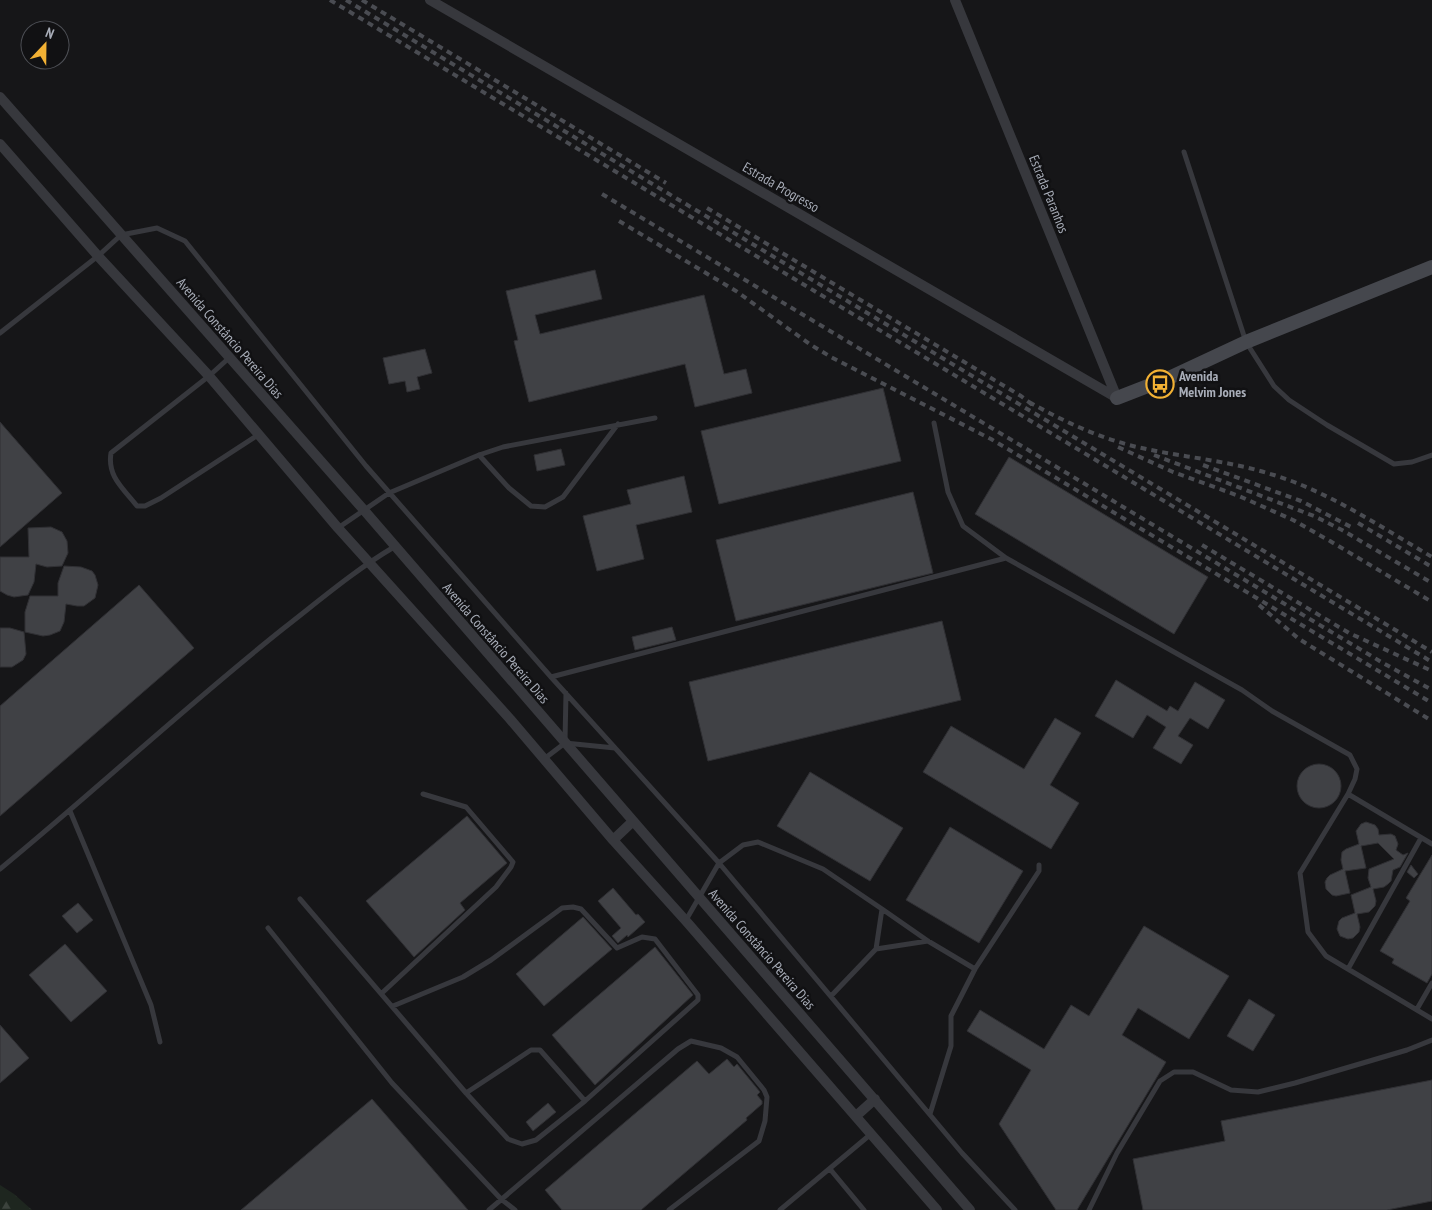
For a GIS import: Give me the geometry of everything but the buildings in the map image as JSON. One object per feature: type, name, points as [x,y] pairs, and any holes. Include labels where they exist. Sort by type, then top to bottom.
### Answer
[{"type":"street","name":"Estrada Progresso","points":[[430,0],[1117,398]]},
{"type":"street","name":"Estrada Paranhos","points":[[955,0],[1117,398]]},
{"type":"street","name":"Avenida Constâncio Pereira Dias","points":[[0,97],[363,509],[970,1210]]},
{"type":"street","points":[[0,144],[98,256],[209,376],[338,528],[544,759],[937,1210]]},
{"type":"street","points":[[1117,398],[1171,377],[1246,342],[1432,267]]},
{"type":"street","points":[[613,840],[633,821]]},
{"type":"street","points":[[856,1116],[875,1099]]},
{"type":"lane","points":[[1184,152],[1246,342],[1274,386],[1289,400],[1327,425],[1394,464],[1412,462],[1432,455]]},
{"type":"lane","points":[[0,333],[98,256],[121,235],[157,228],[185,241],[389,493],[551,677],[720,863],[962,1153],[1015,1210]]},
{"type":"lane","points":[[229,358],[111,453],[109,464],[112,473],[137,506],[145,506],[161,498],[258,435]]},
{"type":"lane","points":[[338,528],[363,509],[389,493],[503,446],[655,418]]},
{"type":"lane","points":[[934,423],[948,492],[963,526],[1006,558],[1227,681],[1297,725],[1350,755],[1357,769],[1355,779],[1348,794],[1300,873],[1308,932],[1326,956],[1432,1019]]},
{"type":"lane","points":[[479,455],[509,488],[531,506],[545,507],[563,497],[618,424]]},
{"type":"lane","points":[[0,869],[70,811],[231,670],[369,562],[394,547]]},
{"type":"lane","points":[[551,677],[1006,558]]},
{"type":"lane","points":[[565,743],[566,693]]},
{"type":"lane","points":[[544,759],[565,743],[615,748]]},
{"type":"lane","points":[[382,993],[496,887],[513,862],[466,808],[423,794]]},
{"type":"lane","points":[[1348,794],[1432,844]]},
{"type":"lane","points":[[70,811],[151,1004],[160,1042]]},
{"type":"lane","points":[[1348,969],[1421,838]]},
{"type":"lane","points":[[686,921],[720,863],[743,846],[758,842],[823,869],[928,941],[975,969]]},
{"type":"lane","points":[[930,1114],[951,1046],[951,1016],[975,969],[1039,871],[1039,865]]},
{"type":"lane","points":[[300,899],[466,1093],[508,1138],[522,1144],[536,1140],[584,1101],[698,1000],[698,994],[655,939],[642,937],[618,948],[581,909],[573,907],[562,908],[492,960],[463,977],[392,1006]]},
{"type":"lane","points":[[831,996],[876,949],[882,909]]},
{"type":"lane","points":[[268,928],[392,1083],[501,1199],[515,1210]]},
{"type":"lane","points":[[876,949],[928,941]]},
{"type":"lane","points":[[1417,1009],[1432,983]]},
{"type":"lane","points":[[1089,1210],[1117,1153],[1160,1081],[1174,1072],[1193,1072],[1231,1090],[1258,1092],[1407,1050],[1432,1040]]},
{"type":"lane","points":[[489,1210],[678,1049],[692,1041],[721,1048],[738,1057],[764,1090],[767,1097],[765,1121],[759,1141],[669,1210]]},
{"type":"lane","points":[[466,1093],[531,1050],[540,1050],[584,1101]]},
{"type":"lane","points":[[780,1210],[872,1134]]},
{"type":"lane","points":[[830,1169],[864,1210]]},
{"type":"green space","points":[[0,1185],[14,1194],[32,1210],[0,1210]]},
{"type":"railway","points":[[330,0],[1432,662]]},
{"type":"railway","points":[[346,0],[1432,652]]},
{"type":"railway","points":[[362,0],[666,183]]},
{"type":"railway","points":[[602,194],[1383,663],[1432,690]]},
{"type":"railway","points":[[707,208],[1021,396],[1034,406]]},
{"type":"railway","points":[[619,221],[736,291],[811,345],[831,357],[991,439],[1432,703]]},
{"type":"railway","points":[[1029,402],[1055,416],[1109,439],[1153,450],[1235,465],[1289,480],[1373,521],[1432,557]]},
{"type":"railway","points":[[1118,447],[1173,472],[1239,496],[1293,520],[1432,602]]},
{"type":"railway","points":[[1154,455],[1314,516],[1342,530],[1432,583]]},
{"type":"railway","points":[[1203,465],[1301,501],[1353,528]]},
{"type":"railway","points":[[1358,523],[1432,567]]},
{"type":"railway","points":[[1202,545],[1349,633],[1432,671]]},
{"type":"railway","points":[[1259,605],[1299,639],[1432,721]]},
{"type":"place","name":"Avenida Melvim Jones","points":[[1160,384]]}]
